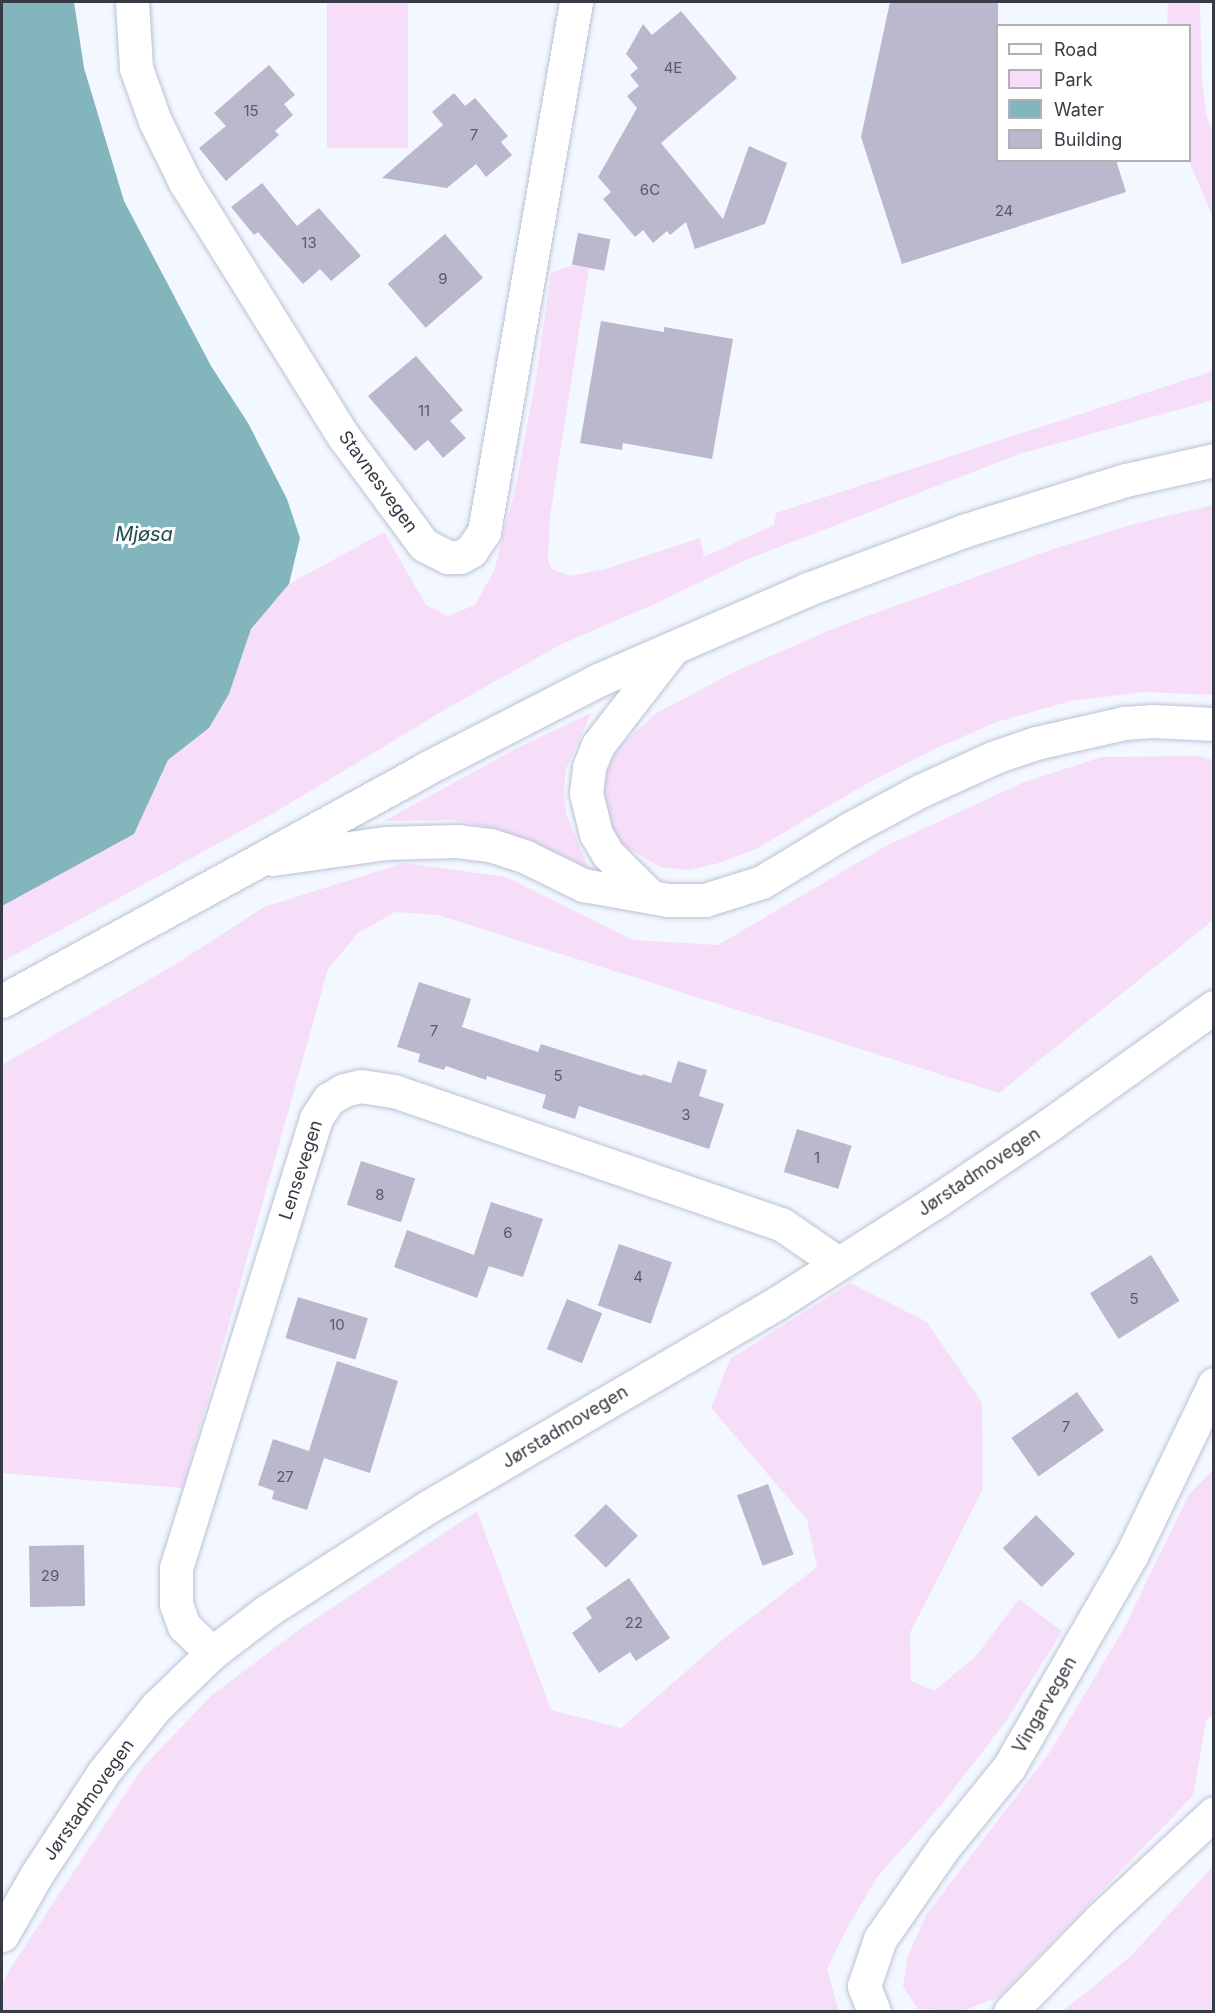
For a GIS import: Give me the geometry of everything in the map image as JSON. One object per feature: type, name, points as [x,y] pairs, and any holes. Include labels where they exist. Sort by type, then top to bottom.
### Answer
[{"type":"main road","name":"Stavnesvegen","points":[[132,2],[136,68],[155,121],[185,182],[344,437],[424,545],[448,557],[460,557],[471,550],[483,532],[576,2]]},
{"type":"main road","points":[[2,1001],[516,720],[674,646],[882,560],[963,531],[1207,457]]},
{"type":"main road","points":[[651,897],[608,854],[589,814],[586,792],[590,767],[598,745],[674,646]]},
{"type":"main road","points":[[262,860],[386,843],[457,841],[490,845],[526,857],[583,885],[668,900],[705,900],[744,890],[785,870],[849,829],[920,791],[995,757],[1036,743],[1124,723],[1163,721],[1214,724]]},
{"type":"main road","name":"Jørstadmovegen","points":[[2,1935],[103,1773],[156,1707],[212,1653],[267,1611],[331,1567],[777,1303],[1039,1132],[1214,1007]]},
{"type":"main road","name":"Lensevegen","points":[[212,1653],[184,1626],[176,1604],[176,1568],[316,1118],[329,1099],[344,1090],[361,1086],[394,1091],[781,1224],[838,1263]]},
{"type":"main road","name":"Vingarvegen","points":[[874,2012],[864,1986],[880,1939],[944,1847],[1009,1767],[1131,1556],[1214,1384]]},
{"type":"main road","points":[[1010,2012],[1099,1920],[1214,1813]]},
{"type":"green space","points":[[327,2],[408,2],[408,148],[327,148]]},
{"type":"green space","points":[[1168,2],[1200,2],[1202,81],[1207,117],[1213,134],[1213,218],[1189,162],[1191,24],[1167,24]]},
{"type":"green space","points":[[573,265],[589,268],[550,517],[548,560],[551,569],[570,576],[606,569],[700,538],[704,557],[774,525],[776,513],[1213,371],[1213,400],[1019,454],[741,562],[657,603],[560,645],[446,709],[274,813],[2,962],[2,906],[134,833],[168,760],[209,728],[229,694],[251,629],[289,584],[384,532],[426,605],[448,616],[475,605],[494,571],[515,490],[536,378],[551,273]]},
{"type":"green space","points":[[1213,505],[1213,695],[1144,692],[1071,701],[997,722],[934,749],[859,788],[756,849],[716,864],[688,870],[660,867],[616,841],[599,797],[603,775],[617,749],[655,714],[736,671],[837,627],[1053,549],[1134,524]]},
{"type":"green space","points":[[591,713],[566,769],[564,792],[566,813],[589,869],[537,844],[493,828],[452,820],[384,821],[517,748]]},
{"type":"green space","points":[[1197,756],[1213,760],[1213,920],[999,1093],[438,915],[395,912],[358,933],[328,969],[183,1488],[2,1473],[2,1065],[176,964],[264,907],[404,863],[506,877],[633,940],[718,945],[886,846],[1024,782],[1102,757]]},
{"type":"green space","points":[[850,1283],[927,1322],[982,1403],[983,1489],[910,1633],[911,1681],[934,1691],[976,1656],[1019,1599],[1062,1631],[1007,1720],[942,1804],[878,1876],[847,1928],[827,1969],[839,2011],[2,2011],[2,1985],[11,1967],[143,1767],[212,1695],[300,1629],[477,1511],[551,1710],[621,1728],[721,1641],[817,1567],[807,1520],[711,1408],[730,1359]]},
{"type":"green space","points":[[1213,1470],[1213,1714],[1206,1721],[1193,1796],[999,1997],[963,2011],[918,2009],[903,1987],[907,1958],[926,1915],[1050,1752],[1123,1630],[1189,1494]]},
{"type":"green space","points":[[1213,1866],[1213,2011],[1063,2011],[1131,1956]]},
{"type":"water","name":"Mjøsa","points":[[2,2],[74,2],[84,68],[124,201],[211,366],[248,423],[287,499],[300,538],[289,584],[251,629],[229,694],[209,728],[168,760],[134,834],[2,906]]},
{"type":"building","points":[[890,2],[998,2],[996,162],[1117,162],[1126,192],[902,264],[861,137]]},
{"type":"building","points":[[681,11],[737,78],[661,143],[723,219],[749,146],[787,163],[765,224],[695,249],[686,222],[670,235],[667,231],[653,243],[643,230],[635,237],[603,199],[611,192],[598,177],[637,108],[627,96],[639,86],[630,75],[638,68],[626,54],[643,24],[652,35]]},
{"type":"building","points":[[269,65],[295,95],[284,104],[293,115],[275,131],[279,135],[226,181],[199,148],[226,126],[214,113]]},
{"type":"building","points":[[454,93],[465,106],[475,98],[508,136],[501,142],[512,155],[486,177],[476,164],[447,188],[382,178],[443,125],[432,112]]},
{"type":"building","points":[[262,183],[297,226],[319,208],[361,256],[331,281],[320,269],[303,284],[258,232],[254,235],[231,207]]},
{"type":"building","points":[[578,233],[610,239],[604,271],[572,264]]},
{"type":"building","points":[[445,234],[483,278],[426,328],[388,284]]},
{"type":"building","points":[[601,321],[664,332],[664,327],[733,339],[712,459],[623,443],[622,450],[580,443]]},
{"type":"building","points":[[416,356],[463,410],[450,421],[466,438],[443,458],[428,440],[415,451],[368,396]]},
{"type":"building","points":[[419,982],[471,999],[462,1027],[538,1052],[541,1044],[671,1083],[678,1061],[707,1070],[699,1096],[724,1104],[709,1149],[579,1106],[575,1119],[542,1108],[546,1095],[487,1076],[486,1080],[446,1066],[444,1070],[418,1062],[420,1054],[397,1047]]},
{"type":"building","points":[[797,1129],[852,1146],[838,1189],[784,1172]]},
{"type":"building","points":[[361,1161],[415,1179],[401,1222],[347,1205]]},
{"type":"building","points":[[491,1202],[543,1219],[523,1277],[489,1266],[477,1298],[394,1267],[407,1230],[474,1255]]},
{"type":"building","points":[[619,1244],[672,1262],[651,1324],[598,1305]]},
{"type":"building","points":[[1151,1255],[1180,1301],[1119,1339],[1090,1293]]},
{"type":"building","points":[[298,1297],[368,1318],[355,1359],[285,1338]]},
{"type":"building","points":[[567,1299],[602,1313],[582,1363],[547,1349]]},
{"type":"building","points":[[337,1361],[398,1381],[370,1473],[324,1458],[307,1510],[272,1499],[274,1491],[258,1485],[273,1439],[309,1451]]},
{"type":"building","points":[[1077,1392],[1104,1431],[1038,1476],[1011,1438]]},
{"type":"building","points":[[768,1484],[794,1554],[763,1566],[737,1495]]},
{"type":"building","points":[[606,1504],[638,1536],[606,1568],[574,1536]]},
{"type":"building","points":[[1036,1515],[1075,1554],[1042,1587],[1003,1548]]},
{"type":"building","points":[[84,1545],[85,1606],[30,1607],[29,1546]]},
{"type":"building","points":[[629,1578],[670,1638],[636,1661],[630,1652],[599,1673],[572,1633],[592,1618],[586,1608]]}]
